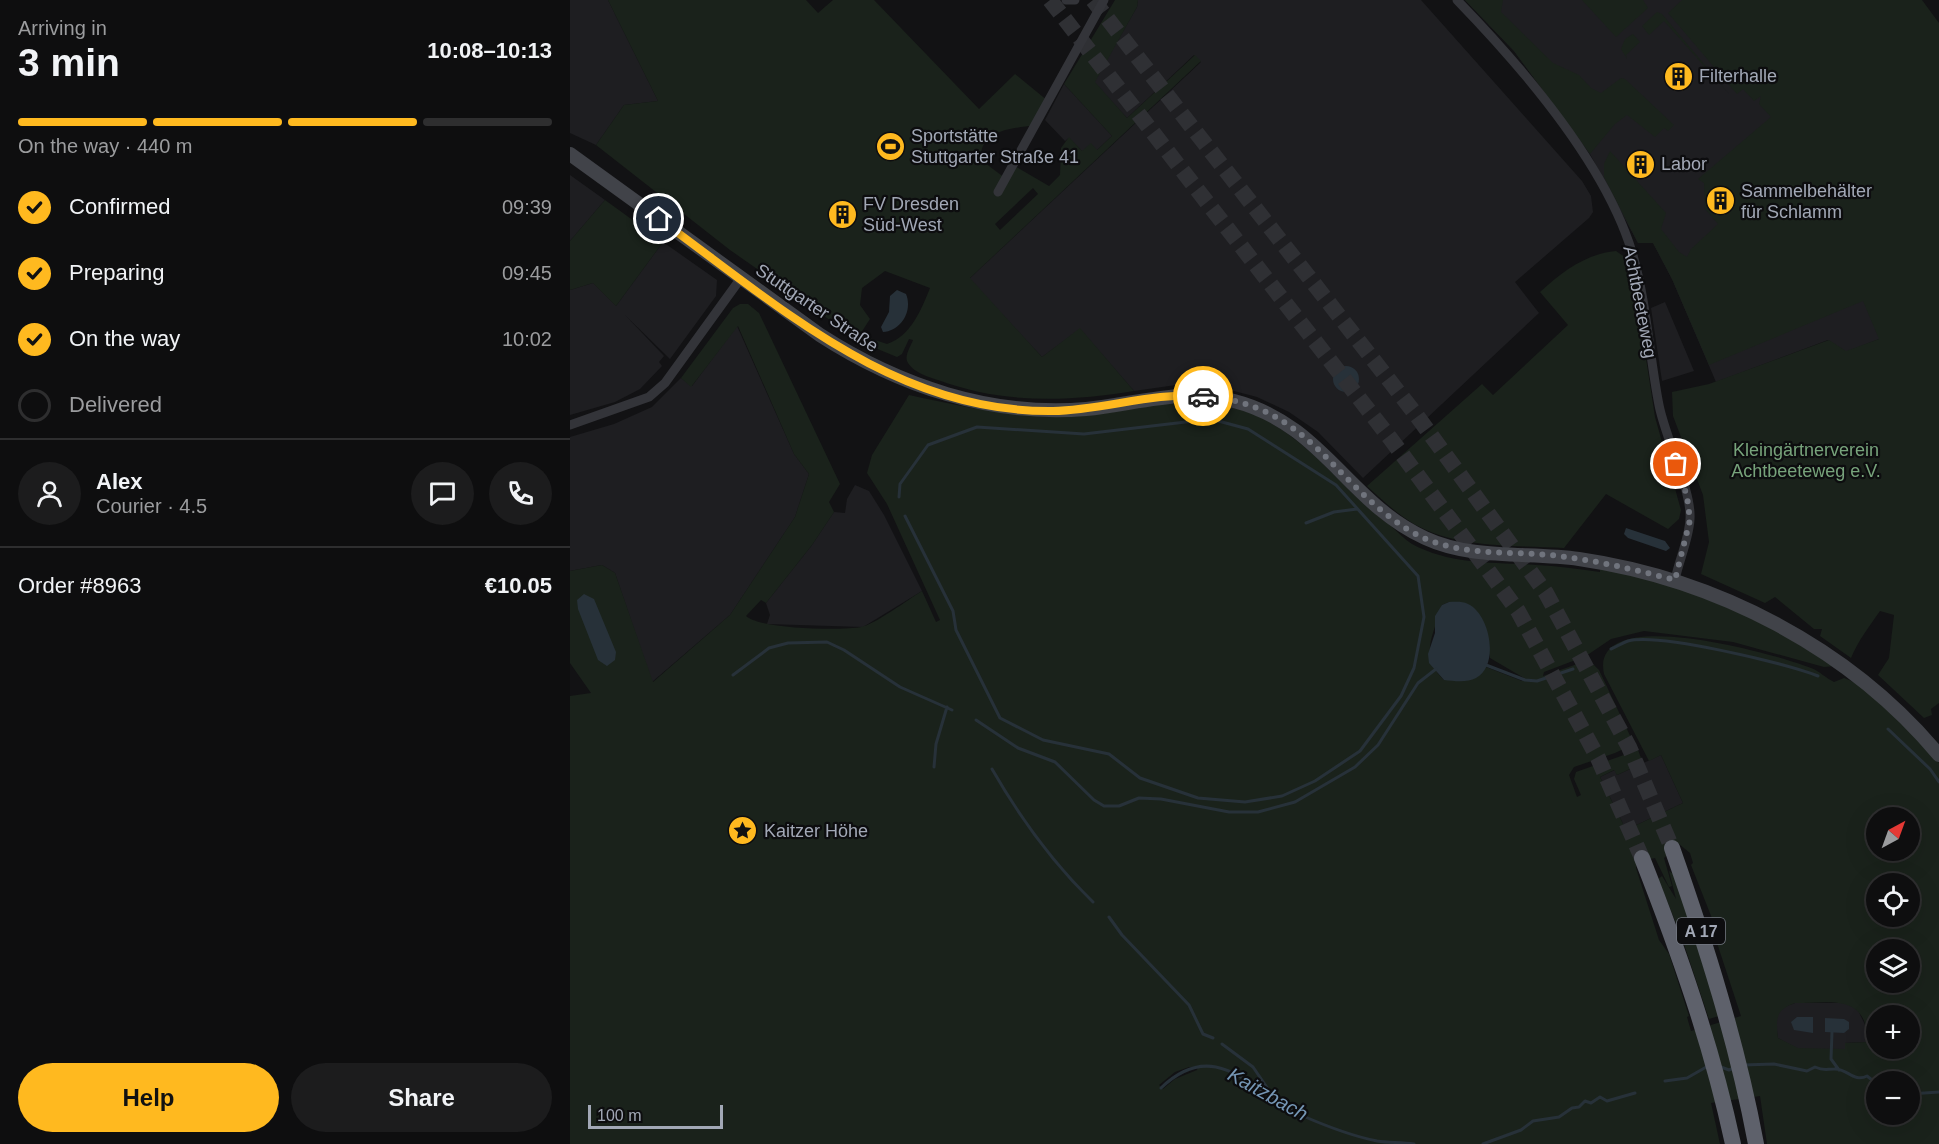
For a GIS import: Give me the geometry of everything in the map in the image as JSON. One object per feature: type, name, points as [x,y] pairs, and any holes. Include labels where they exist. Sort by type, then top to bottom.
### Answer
[{"type":"highway","name":"A 17","points":[[1672,848],[1702,932],[1727,1015],[1756,1144]]},
{"type":"highway","name":"A 17","points":[[1642,858],[1674,940],[1701,1022],[1733,1144]]},
{"type":"main road","name":"Stuttgarter Straße","points":[[570,154],[849,354],[911,384],[980,402],[1052,411],[1185,394],[1235,401],[1260,409],[1297,430],[1331,460],[1380,510],[1429,540],[1479,552],[1585,560],[1675,580],[1757,614],[1827,655],[1879,694],[1939,755]]},
{"type":"street","points":[[1066,0],[1075,0]]},
{"type":"street","points":[[998,192],[1104,0]]},
{"type":"street","name":"Achtbeeteweg","points":[[1457,0],[1500,45],[1571,137],[1611,201],[1627,236],[1639,285],[1664,429],[1690,510],[1688,531],[1675,580]]},
{"type":"street","points":[[570,425],[649,397],[665,383],[741,278]]},
{"type":"shaded area","points":[[570,0],[608,0],[658,101],[624,105],[596,145],[570,133]]},
{"type":"shaded area","points":[[1138,0],[1421,0],[1582,181],[1591,196],[1593,212],[1589,218],[1515,282],[1539,313],[1363,478],[1318,432],[1289,412],[1257,397],[1211,385],[1176,385],[1134,391],[1080,329],[1042,357],[969,279],[1201,62],[1194,55],[1127,118],[1094,82],[1137,7]]},
{"type":"shaded area","points":[[1465,0],[1914,0],[1879,339],[1846,352],[1828,340],[1716,382],[1672,279],[1653,243],[1638,243],[1590,154],[1514,51]]},
{"type":"shaded area","points":[[1064,84],[1112,136],[1097,150],[1082,151],[1069,138],[1065,141],[1045,120]]},
{"type":"shaded area","points":[[570,175],[605,200],[570,241]]},
{"type":"shaded area","points":[[663,242],[717,280],[716,296],[670,359],[625,315],[664,356],[659,362],[662,366],[640,389],[615,402],[570,415],[570,290],[593,283],[616,306]]},
{"type":"shaded area","points":[[897,290],[906,294],[907,313],[895,328],[883,332],[881,327],[889,312],[890,296]]},
{"type":"shaded area","points":[[1665,302],[1694,371],[1662,381],[1651,308]]},
{"type":"shaded area","points":[[737,326],[794,454],[809,474],[795,517],[730,615],[652,682],[615,573],[602,565],[570,571],[570,437],[614,424],[652,407],[681,378],[692,386]]},
{"type":"shaded area","points":[[1346,366],[1355,370],[1359,379],[1355,388],[1346,392],[1337,388],[1333,379],[1337,370]]},
{"type":"shaded area","points":[[855,485],[869,491],[884,515],[922,591],[863,627],[767,624],[770,615],[766,603],[812,545],[834,512],[845,513],[847,499]]},
{"type":"shaded area","points":[[1626,528],[1665,541],[1670,548],[1666,551],[1628,538],[1624,534]]},
{"type":"shaded area","points":[[584,594],[594,599],[616,652],[615,660],[607,666],[598,660],[578,609],[577,600]]},
{"type":"shaded area","points":[[1449,602],[1468,604],[1476,610],[1487,628],[1490,652],[1488,662],[1476,678],[1469,681],[1444,680],[1429,663],[1428,654],[1435,633],[1435,616],[1442,605]]},
{"type":"shaded area","points":[[1661,755],[1683,803],[1626,830],[1600,777],[1615,770],[1617,775]]},
{"type":"shaded area","points":[[1795,1003],[1847,1003],[1857,1008],[1866,1027],[1866,1042],[1845,1043],[1845,1049],[1798,1049],[1778,1038],[1775,1017],[1781,1008]]},
{"type":"shaded area","points":[[1797,1017],[1813,1017],[1813,1033],[1794,1030],[1791,1022]]},
{"type":"shaded area","points":[[1825,1018],[1844,1019],[1849,1022],[1849,1029],[1844,1033],[1825,1032]]},
{"type":"green space","points":[[608,0],[806,0],[818,13],[833,0],[874,0],[979,109],[1015,74],[1048,101],[1035,125],[999,132],[991,136],[985,142],[981,160],[1005,178],[1013,165],[1049,186],[1060,175],[1061,148],[1069,137],[1082,151],[1091,143],[1097,150],[1112,136],[1064,84],[1115,0],[1138,0],[1137,7],[1095,82],[1127,118],[1195,55],[1201,61],[970,278],[1042,357],[1080,328],[1134,391],[1060,399],[1035,399],[987,393],[962,388],[916,371],[907,361],[907,353],[913,340],[909,339],[902,354],[897,357],[863,343],[866,337],[887,344],[903,335],[914,321],[930,288],[885,271],[862,288],[860,305],[870,319],[857,339],[730,250],[596,145],[624,105],[658,101]],"holes":[[[1033,188],[1038,194],[1000,230],[995,224]]]},
{"type":"green space","points":[[1465,0],[1503,0],[1501,12],[1553,63],[1579,75],[1591,88],[1601,93],[1621,78],[1625,79],[1674,125],[1668,131],[1664,128],[1655,137],[1627,115],[1615,124],[1590,154],[1514,51]]},
{"type":"green space","points":[[1582,0],[1643,0],[1648,8],[1616,37]]},
{"type":"green space","name":"Kleingärtnerverein Achtbeeteweg e.V.","points":[[1682,0],[1922,0],[1939,23],[1939,703],[1931,709],[1932,715],[1924,718],[1878,675],[1889,658],[1894,615],[1880,611],[1851,658],[1820,636],[1822,629],[1814,629],[1775,597],[1765,603],[1701,574],[1709,542],[1703,495],[1673,416],[1672,392],[1709,384],[1829,340],[1846,351],[1879,339],[1863,301],[1709,365],[1672,279],[1653,243],[1638,243],[1604,177],[1604,164],[1610,151],[1666,213],[1661,229],[1679,252],[1687,257],[1691,249],[1718,224],[1705,209],[1704,183],[1698,179],[1771,117],[1759,104],[1761,96],[1754,101],[1743,89],[1737,94],[1668,13]]},
{"type":"green space","points":[[1657,12],[1662,14],[1729,94],[1664,21],[1649,35],[1642,26]]},
{"type":"green space","points":[[1633,34],[1640,42],[1626,55],[1627,59],[1621,49],[1625,39]]},
{"type":"green space","points":[[605,200],[663,242],[616,306],[593,283],[570,290],[570,241]]},
{"type":"green space","points":[[1616,251],[1629,260],[1633,274],[1655,417],[1681,510],[1679,519],[1668,529],[1606,494],[1564,548],[1468,542],[1431,532],[1414,524],[1395,511],[1367,486],[1482,384],[1493,395],[1568,325],[1540,292],[1584,260]]},
{"type":"green space","points":[[740,304],[748,304],[759,313],[840,484],[829,502],[834,512],[812,545],[766,603],[761,600],[746,616],[767,624],[801,628],[861,627],[883,617],[922,591],[936,622],[940,620],[887,504],[867,473],[872,455],[909,395],[994,412],[1059,417],[1197,402],[1238,409],[1282,430],[1301,444],[1406,540],[1427,551],[1473,561],[1552,566],[1600,572],[1600,567],[1664,582],[1758,620],[1835,666],[1824,667],[1733,642],[1644,631],[1611,639],[1586,656],[1544,672],[1543,676],[1583,662],[1593,664],[1599,670],[1634,744],[1574,767],[1569,775],[1577,797],[1581,795],[1574,779],[1576,772],[1638,750],[1643,763],[1617,775],[1614,770],[1600,777],[1626,830],[1683,803],[1661,755],[1649,761],[1604,674],[1607,652],[1625,640],[1654,636],[1690,638],[1792,661],[1817,671],[1834,682],[1844,678],[1870,692],[1883,703],[1930,752],[1939,763],[1939,1144],[1767,1144],[1760,1096],[1711,1103],[1720,1144],[570,1144],[570,696],[591,693],[570,663],[570,571],[602,565],[615,573],[653,682],[730,615],[795,517],[809,474],[794,454],[738,326],[691,387],[681,378],[733,308]],"holes":[[[1449,602],[1460,602],[1485,625],[1490,658],[1524,678],[1522,681],[1486,667],[1444,680],[1436,671],[1430,653],[1432,635],[1442,605]],[[1679,844],[1690,853],[1693,863],[1691,865],[1715,926],[1717,943],[1741,1016],[1691,1031],[1687,1017],[1689,1016],[1669,954],[1659,940],[1636,868],[1637,862],[1655,858],[1669,887],[1672,886],[1664,858]],[[1795,1003],[1844,1004],[1854,1008],[1861,1015],[1866,1026],[1866,1005],[1920,1005],[1920,1059],[1866,1059],[1866,1042],[1845,1043],[1845,1049],[1798,1048],[1778,1038],[1778,1016],[1788,1006]],[[1189,1067],[1198,1067],[1197,1070],[1175,1079],[1163,1089],[1159,1085],[1175,1072]]]},
{"type":"green space","points":[[1669,871],[1675,875],[1719,1016],[1709,1019],[1681,935],[1658,879],[1662,876],[1676,899]]},
{"type":"waterway","points":[[899,497],[900,484],[928,445],[977,427],[1084,434],[1211,419],[1248,429],[1336,485],[1418,576],[1424,617],[1414,668],[1401,696],[1360,751],[1315,781],[1282,796],[1245,802],[1198,798],[1140,778],[1109,754],[1043,740],[1000,718],[956,630],[953,611],[905,516]]},
{"type":"waterway","points":[[1306,523],[1334,512],[1357,509]]},
{"type":"waterway","points":[[1611,649],[1628,641],[1666,641],[1751,657],[1818,676]]},
{"type":"waterway","points":[[733,675],[769,648],[788,643],[827,642],[844,650],[900,687],[952,710]]},
{"type":"waterway","points":[[1486,665],[1525,680],[1537,681],[1573,669]]},
{"type":"waterway","points":[[976,720],[1018,748],[1055,762],[1094,800],[1104,806],[1119,806],[1139,798],[1161,799],[1229,812],[1258,812],[1295,802],[1355,767],[1378,745],[1418,683],[1436,669]]},
{"type":"waterway","points":[[934,767],[936,744],[947,707]]},
{"type":"waterway","points":[[1888,729],[1930,769],[1939,782]]},
{"type":"waterway","points":[[992,769],[1038,839],[1093,902]]},
{"type":"waterway","points":[[1109,917],[1122,935],[1189,1005],[1203,1034],[1213,1038]]},
{"type":"waterway","points":[[1832,1032],[1831,1059],[1839,1070]]},
{"type":"waterway","points":[[1222,1044],[1253,1067],[1272,1095]]},
{"type":"waterway","name":"Kaitzbach","points":[[1743,1065],[1774,1064],[1807,1071],[1815,1067],[1839,1069],[1854,1077],[1866,1076]]},
{"type":"waterway","name":"Kaitzbach","points":[[1161,1088],[1181,1073],[1200,1066],[1217,1067],[1251,1083],[1303,1116],[1349,1134],[1377,1141],[1414,1144]]},
{"type":"waterway","name":"Kaitzbach","points":[[1665,1081],[1687,1078],[1708,1066]]},
{"type":"waterway","name":"Kaitzbach","points":[[1721,1067],[1729,1070],[1734,1068]]},
{"type":"waterway","name":"Kaitzbach","points":[[1920,1093],[1939,1092]]},
{"type":"waterway","name":"Kaitzbach","points":[[1483,1144],[1521,1130],[1533,1121],[1559,1117],[1572,1108],[1579,1107],[1585,1101],[1591,1103],[1600,1097],[1607,1101],[1635,1093]]},
{"type":"tunnel","points":[[1050,0],[1390,438],[1518,611],[1598,758],[1642,858]]},
{"type":"tunnel","points":[[1093,0],[1417,416],[1546,593],[1629,747],[1672,848]]},
{"type":"way so far","points":[[1203,396],[1235,401],[1260,409],[1297,430],[1331,460],[1380,510],[1429,540],[1454,548],[1479,552],[1556,556],[1585,560],[1675,580],[1690,520],[1687,496],[1676,464]]},
{"type":"place","name":"Filterhalle","points":[[1678,76]]},
{"type":"place","name":"Sportstätte Stuttgarter Straße 41","points":[[890,146]]},
{"type":"place","name":"Labor","points":[[1640,164]]},
{"type":"place","name":"Sammelbehälter für Schlamm","points":[[1720,201]]},
{"type":"place","name":"FV Dresden Süd-West","points":[[842,214]]},
{"type":"place","name":"Kaitzer Höhe","points":[[743,831]]},
{"type":"route","points":[[659,219],[790,315],[849,354],[911,384],[980,402],[1052,411],[1116,405],[1159,396],[1185,394],[1203,396]]}]
